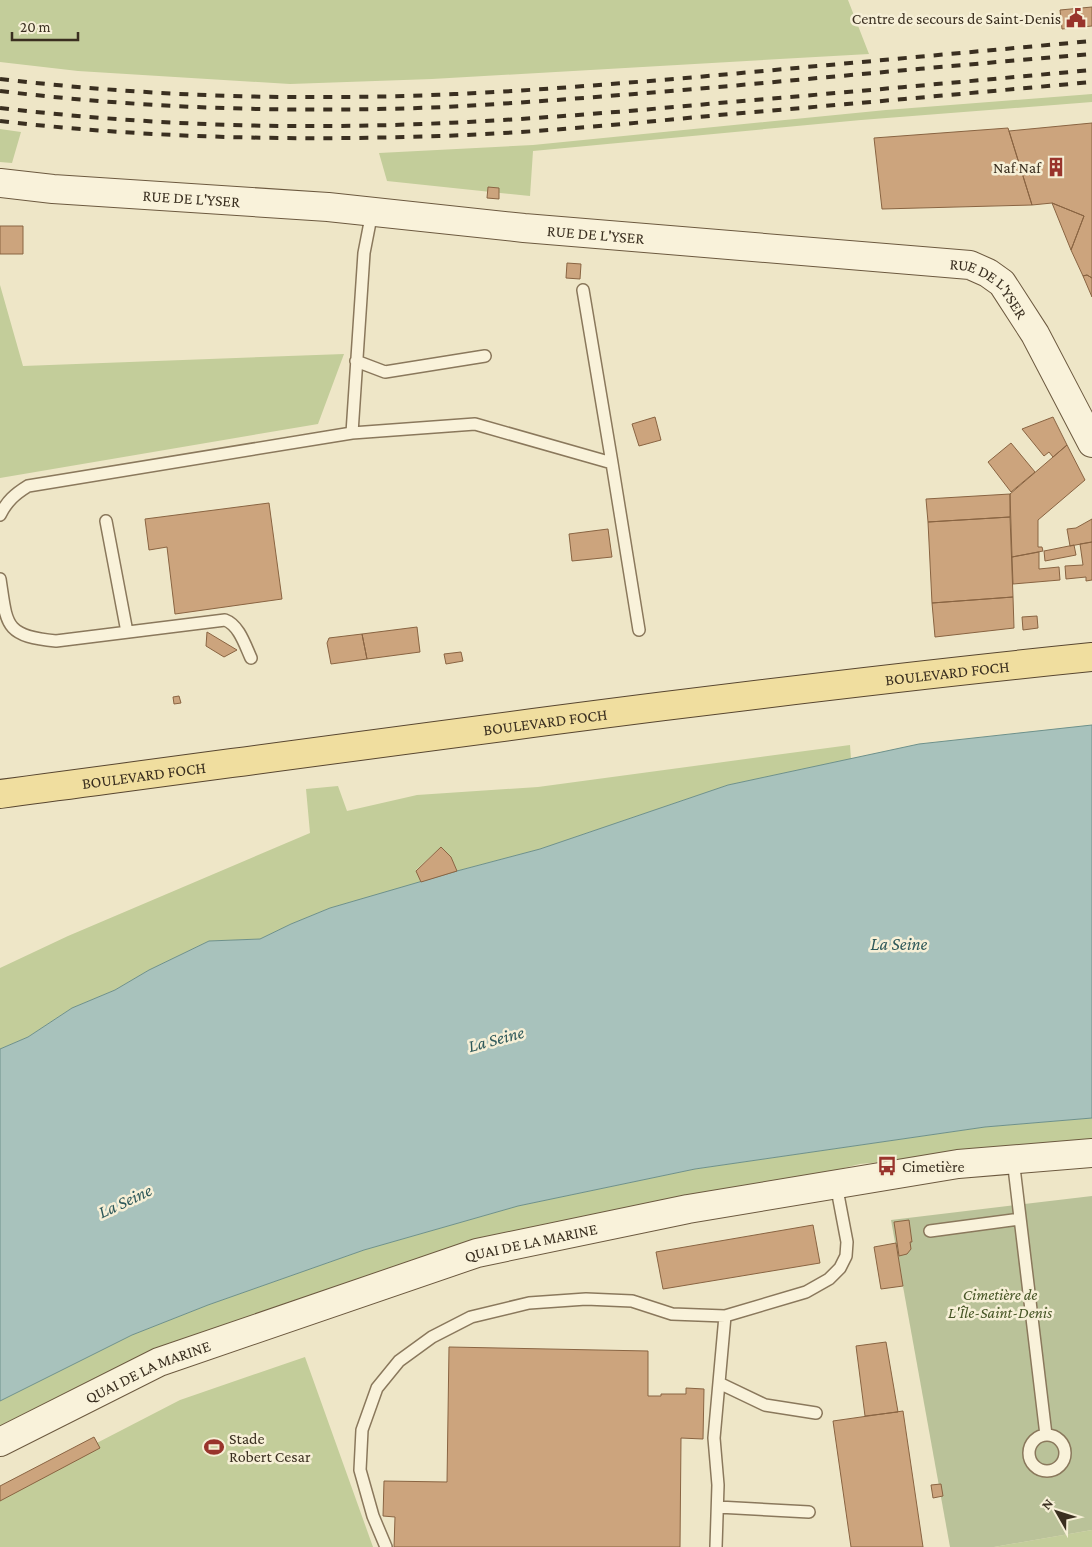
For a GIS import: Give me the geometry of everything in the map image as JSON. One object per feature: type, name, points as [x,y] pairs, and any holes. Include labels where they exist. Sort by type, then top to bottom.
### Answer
[{"type":"main road","name":"BOULEVARD FOCH","points":[[0,794],[667,705],[1092,657]]},
{"type":"street","name":"RUE DE L'YSER","points":[[0,183],[53,189],[318,207],[534,229],[970,265],[988,272],[1002,283],[1035,334],[1092,443]]},
{"type":"street","name":"QUAI DE LA MARINE","points":[[0,1442],[159,1362],[477,1253],[688,1209],[958,1164],[1092,1153]]},
{"type":"lane","points":[[352,433],[364,253],[372,212]]},
{"type":"lane","points":[[583,290],[639,630]]},
{"type":"lane","points":[[356,361],[385,372],[485,356]]},
{"type":"lane","points":[[0,515],[15,494],[28,486],[352,433],[475,424],[612,463]]},
{"type":"lane","points":[[106,521],[127,632]]},
{"type":"lane","points":[[0,579],[6,618],[18,632],[29,637],[56,641],[225,620],[231,622],[238,631],[251,658]]},
{"type":"lane","points":[[1013,1160],[1046,1434]]},
{"type":"lane","points":[[386,1547],[373,1516],[360,1470],[362,1430],[377,1388],[399,1361],[432,1337],[471,1317],[529,1303],[586,1299],[632,1301],[672,1314],[725,1316],[806,1292],[829,1279],[840,1268],[846,1256],[847,1242],[836,1184]]},
{"type":"lane","points":[[930,1231],[1020,1219]]},
{"type":"lane","points":[[716,1547],[718,1485],[714,1438],[725,1316]]},
{"type":"lane","points":[[719,1383],[765,1405],[816,1413]]},
{"type":"lane","points":[[718,1507],[809,1512]]},
{"type":"green space","points":[[0,0],[848,0],[869,54],[432,79],[290,84],[78,71],[0,62]]},
{"type":"green space","points":[[1092,94],[1092,102],[861,120],[533,151],[530,196],[387,181],[379,153],[533,145],[886,110]]},
{"type":"green space","points":[[0,129],[21,132],[12,163],[0,162]]},
{"type":"green space","points":[[0,285],[23,366],[344,354],[318,424],[0,478]]},
{"type":"green space","points":[[850,745],[851,759],[728,785],[540,849],[457,871],[451,857],[441,847],[416,870],[421,882],[330,908],[260,939],[209,941],[149,970],[115,990],[72,1008],[28,1037],[0,1049],[0,968],[68,936],[310,833],[306,789],[338,786],[347,811],[417,795],[538,787]]},
{"type":"green space","points":[[1092,1118],[1092,1143],[860,1164],[804,1178],[552,1226],[0,1432],[0,1401],[132,1335],[208,1305],[364,1250],[518,1206],[695,1169],[985,1127]]},
{"type":"green space","name":"Cimetière de L'Île-Saint-Denis","points":[[1092,1196],[1092,1530],[994,1547],[950,1547],[891,1220]]},
{"type":"green space","name":"Stade Robert Cesar","points":[[305,1357],[373,1547],[0,1547],[0,1493],[180,1400]]},
{"type":"green space","points":[[1092,1530],[1092,1547],[994,1547]]},
{"type":"water","name":"La Seine","points":[[1092,725],[1092,1118],[985,1127],[695,1169],[518,1206],[364,1250],[208,1305],[132,1335],[0,1401],[0,1049],[28,1037],[72,1008],[115,990],[149,970],[209,941],[260,939],[330,908],[540,849],[728,785],[919,744]]},
{"type":"building","name":"Centre de secours de Saint-Denis","points":[[1092,7],[1092,26],[1062,29],[1060,10]]},
{"type":"building","name":"Naf Naf","points":[[1092,123],[1092,278],[1087,275],[1083,276],[1071,250],[1084,216],[1052,203],[1032,205],[1009,131]]},
{"type":"building","points":[[1008,128],[1032,205],[882,209],[874,138]]},
{"type":"building","points":[[488,187],[499,188],[499,199],[487,198]]},
{"type":"building","points":[[1052,203],[1084,216],[1071,250]]},
{"type":"building","points":[[0,226],[23,226],[23,254],[0,254]]},
{"type":"building","points":[[567,263],[581,264],[580,279],[566,278]]},
{"type":"building","points":[[1087,275],[1092,278],[1092,297],[1083,276]]},
{"type":"building","points":[[655,417],[661,440],[639,446],[632,424]]},
{"type":"building","points":[[1053,417],[1067,445],[1053,457],[1049,452],[1044,456],[1022,429]]},
{"type":"building","points":[[1011,443],[1035,472],[1011,492],[988,462]]},
{"type":"building","points":[[1067,445],[1085,480],[1038,520],[1038,547],[1042,547],[1043,551],[1012,557],[1010,494]]},
{"type":"building","points":[[1010,494],[1010,517],[928,522],[926,499]]},
{"type":"building","points":[[269,503],[282,599],[175,614],[167,547],[149,550],[145,519]]},
{"type":"building","points":[[1010,517],[1013,597],[932,603],[928,522]]},
{"type":"building","points":[[1092,519],[1092,542],[1070,546],[1067,529],[1076,528]]},
{"type":"building","points":[[608,529],[612,557],[572,561],[569,534]]},
{"type":"building","points":[[1092,542],[1092,580],[1086,581],[1086,577],[1066,579],[1065,566],[1083,565],[1080,544]]},
{"type":"building","points":[[1074,545],[1076,555],[1045,561],[1044,551]]},
{"type":"building","points":[[1039,552],[1039,569],[1059,567],[1060,580],[1013,584],[1012,557]]},
{"type":"building","points":[[1013,597],[1014,628],[935,637],[932,603]]},
{"type":"building","points":[[1037,616],[1038,628],[1023,630],[1022,617]]},
{"type":"building","points":[[417,627],[420,652],[367,659],[362,634]]},
{"type":"building","points":[[207,632],[237,650],[224,657],[206,646]]},
{"type":"building","points":[[362,634],[367,659],[331,664],[327,643],[329,638]]},
{"type":"building","points":[[461,652],[463,661],[446,664],[444,654]]},
{"type":"building","points":[[179,696],[181,703],[174,704],[173,697]]},
{"type":"building","points":[[441,847],[451,857],[457,871],[421,882],[416,871]]},
{"type":"building","points":[[909,1220],[911,1249],[907,1254],[899,1256],[894,1222]]},
{"type":"building","points":[[813,1225],[820,1263],[663,1289],[656,1252]]},
{"type":"building","points":[[896,1243],[903,1286],[881,1289],[874,1247]]},
{"type":"building","points":[[886,1342],[898,1412],[865,1416],[856,1346]]},
{"type":"building","points":[[449,1347],[648,1351],[648,1396],[686,1394],[686,1388],[704,1389],[703,1439],[681,1438],[680,1547],[394,1547],[395,1517],[383,1516],[384,1481],[447,1482]]},
{"type":"building","points":[[903,1411],[923,1547],[851,1547],[833,1421]]},
{"type":"building","points":[[94,1437],[100,1448],[0,1501],[0,1486]]},
{"type":"building","points":[[941,1484],[943,1496],[933,1498],[931,1485]]},
{"type":"railway","points":[[0,79],[125,91],[209,95],[380,97],[516,91],[652,81],[1092,41]]},
{"type":"railway","points":[[0,91],[166,106],[334,110],[389,109],[445,107],[659,92],[1092,54]]},
{"type":"railway","points":[[0,108],[125,120],[209,124],[335,126],[434,124],[632,111],[1092,70]]},
{"type":"railway","points":[[0,121],[55,127],[220,137],[439,136],[585,127],[1092,82]]},
{"type":"place","name":"Centre de secours de Saint-Denis","points":[[1076,18]]},
{"type":"place","name":"Naf Naf","points":[[1056,167]]},
{"type":"place","name":"Cimetière","points":[[887,1166]]},
{"type":"place","name":"Stade Robert Cesar","points":[[214,1447]]}]
